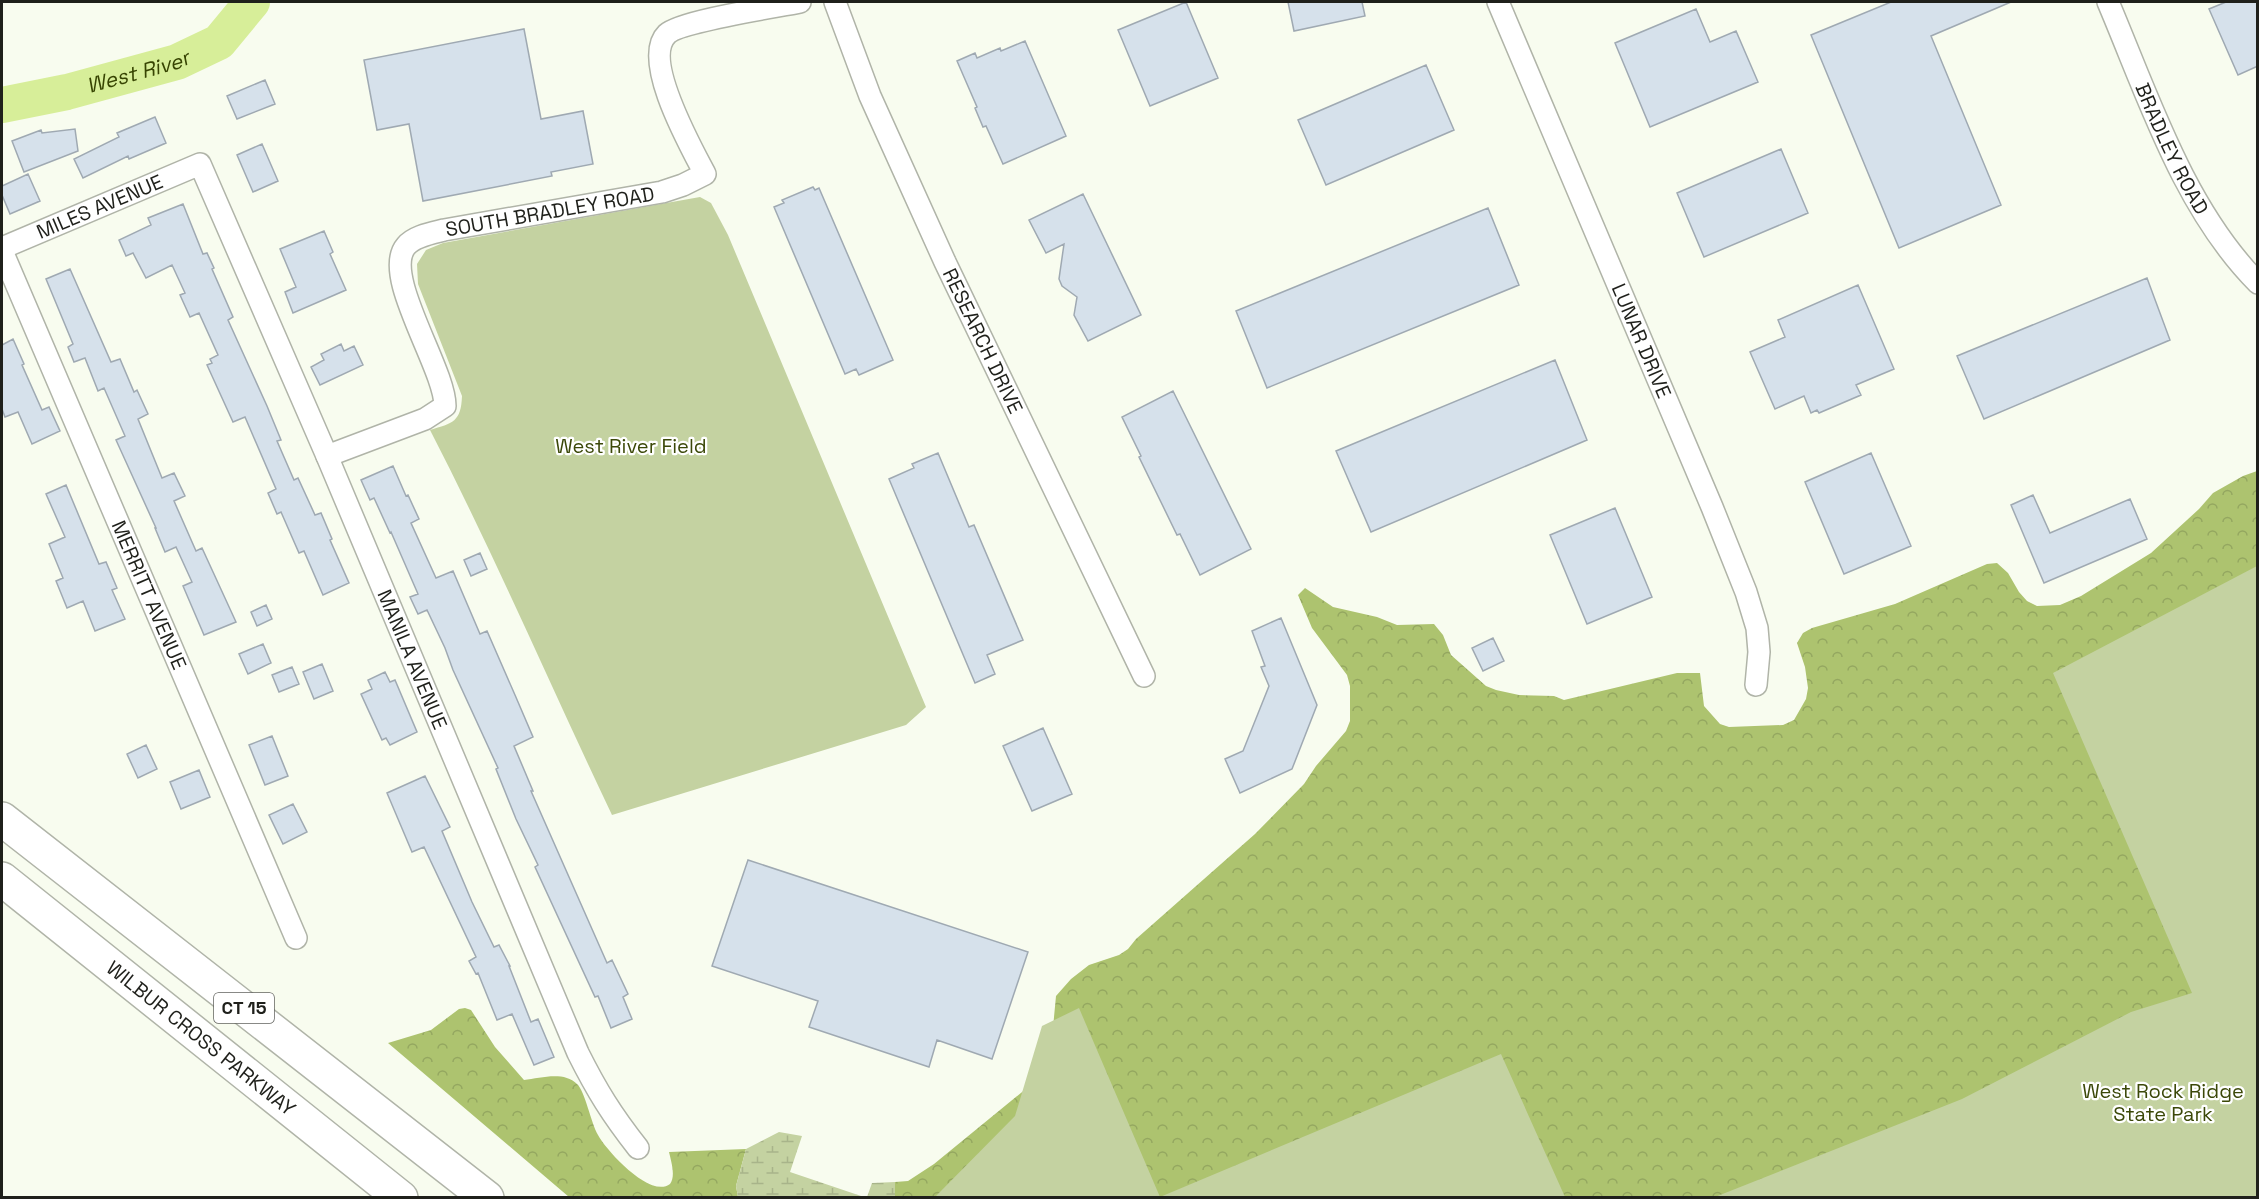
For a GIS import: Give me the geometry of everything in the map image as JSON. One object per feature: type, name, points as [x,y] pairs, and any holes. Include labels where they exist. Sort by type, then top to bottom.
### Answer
[{"type":"highway","name":"CT 15","points":[[2,819],[487,1197]]},
{"type":"highway","name":"WILBUR CROSS PARKWAY","points":[[2,879],[401,1197]]},
{"type":"street","name":"SOUTH BRADLEY ROAD","points":[[327,456],[424,419],[446,406],[440,379],[405,292],[399,270],[401,254],[406,244],[444,230],[662,192],[705,174],[663,81],[658,54],[660,42],[667,34],[684,25],[800,2]]},
{"type":"street","name":"RESEARCH DRIVE","points":[[835,2],[870,96],[945,262],[1144,676]]},
{"type":"street","name":"LUNAR DRIVE","points":[[1498,2],[1746,592],[1757,628],[1759,652],[1756,685]]},
{"type":"street","name":"BRADLEY ROAD","points":[[2109,2],[2187,184],[2221,237],[2258,283]]},
{"type":"street","name":"MANILA AVENUE","points":[[200,164],[327,456],[578,1053],[597,1092],[616,1121],[638,1148]]},
{"type":"street","name":"MILES AVENUE","points":[[2,250],[200,164]]},
{"type":"street","name":"MERRITT AVENUE","points":[[2,250],[296,938]]},
{"type":"green space","name":"West River Field","points":[[700,197],[711,203],[728,235],[926,707],[906,725],[612,815],[500,573],[430,430],[450,423],[458,416],[462,396],[418,284],[417,264],[426,250],[443,243]]},
{"type":"green space","points":[[2257,471],[2257,1197],[895,1198],[895,1182],[908,1181],[934,1164],[1049,1070],[1056,996],[1071,979],[1089,965],[1119,955],[1128,949],[1136,939],[1255,834],[1304,784],[1346,731],[1350,721],[1350,686],[1347,675],[1312,628],[1298,595],[1305,588],[1333,607],[1377,617],[1397,625],[1434,624],[1443,635],[1451,655],[1486,686],[1496,690],[1519,695],[1554,696],[1564,700],[1677,673],[1700,673],[1704,706],[1720,724],[1729,727],[1783,725],[1794,720],[1806,699],[1808,688],[1805,667],[1797,643],[1803,633],[1812,628],[1895,604],[1987,564],[1997,563],[2008,573],[2027,601],[2037,606],[2060,605],[2081,596],[2151,553],[2213,493]]},
{"type":"green space","name":"West Rock Ridge State Park","points":[[2257,566],[2257,1197],[1715,1197],[1962,1099],[2131,1012],[2192,993],[2053,673]]},
{"type":"green space","points":[[1079,1008],[1160,1197],[935,1197],[1015,1116],[1042,1026]]},
{"type":"green space","points":[[459,1009],[471,1010],[495,1047],[524,1080],[559,1076],[577,1084],[583,1093],[595,1130],[603,1142],[630,1171],[651,1185],[661,1187],[672,1181],[673,1173],[669,1152],[746,1149],[736,1186],[738,1197],[569,1197],[388,1043],[431,1030]]},
{"type":"green space","points":[[1501,1054],[1565,1197],[1160,1197]]},
{"type":"green space","points":[[779,1132],[802,1136],[790,1172],[864,1197],[738,1197],[736,1186],[746,1149]]},
{"type":"green space","points":[[895,1182],[895,1197],[867,1197],[872,1183]]},
{"type":"building","points":[[1186,2],[1218,78],[1150,106],[1118,30]]},
{"type":"building","points":[[1288,2],[1362,2],[1365,16],[1294,31]]},
{"type":"building","points":[[1891,2],[2011,2],[1931,36],[2001,205],[1899,248],[1811,35]]},
{"type":"building","points":[[2226,2],[2258,2],[2258,66],[2238,75],[2209,9]]},
{"type":"building","points":[[1696,9],[1710,42],[1736,31],[1758,82],[1650,127],[1615,43]]},
{"type":"building","points":[[524,29],[541,119],[583,111],[593,164],[551,172],[552,176],[423,201],[409,124],[377,130],[364,60]]},
{"type":"building","points":[[1025,41],[1066,136],[1003,164],[986,126],[983,127],[957,61],[975,53],[977,58],[1000,48],[1001,51]]},
{"type":"building","points":[[1426,65],[1454,130],[1326,185],[1298,120]]},
{"type":"building","points":[[265,80],[275,104],[237,119],[227,96]]},
{"type":"building","points":[[155,117],[166,143],[129,159],[128,156],[83,178],[74,159],[119,137],[117,133]]},
{"type":"building","points":[[75,129],[78,151],[24,172],[12,141],[41,130],[42,133]]},
{"type":"building","points":[[262,144],[278,181],[253,192],[237,155]]},
{"type":"building","points":[[1781,149],[1808,213],[1704,257],[1677,193]]},
{"type":"building","points":[[28,174],[40,201],[10,214],[2,195],[2,186]]},
{"type":"building","points":[[813,187],[815,190],[819,188],[893,360],[859,375],[856,369],[845,374],[774,207],[784,203],[782,200]]},
{"type":"building","points":[[1083,194],[1141,315],[1088,341],[1074,315],[1077,297],[1062,286],[1059,279],[1064,244],[1046,253],[1029,220]]},
{"type":"building","points":[[183,204],[203,254],[207,253],[214,268],[212,269],[233,317],[228,320],[267,406],[281,440],[277,441],[294,480],[298,478],[315,515],[321,513],[349,583],[323,595],[304,551],[299,553],[281,512],[277,514],[268,493],[276,489],[245,417],[233,422],[207,365],[212,363],[210,359],[218,355],[199,313],[190,317],[180,295],[185,293],[172,265],[146,278],[133,253],[126,256],[119,240],[151,225],[148,218]]},
{"type":"building","points":[[1488,208],[1519,285],[1267,388],[1236,311]]},
{"type":"building","points":[[324,231],[333,252],[330,254],[346,290],[293,313],[285,292],[296,287],[280,249]]},
{"type":"building","points":[[70,269],[111,362],[120,359],[134,392],[137,390],[148,414],[138,419],[162,478],[174,473],[185,496],[174,501],[196,551],[202,548],[236,622],[204,635],[183,586],[192,582],[176,547],[165,552],[116,440],[125,436],[104,388],[98,391],[85,358],[74,362],[68,347],[73,344],[46,279]]},
{"type":"building","points":[[2147,278],[2170,340],[1984,419],[1957,356]]},
{"type":"building","points":[[1858,285],[1894,369],[1856,385],[1861,395],[1819,413],[1817,410],[1811,413],[1804,396],[1775,409],[1750,352],[1785,337],[1778,320]]},
{"type":"building","points":[[13,339],[42,410],[49,407],[60,431],[32,444],[18,412],[5,417],[2,409],[2,345]]},
{"type":"building","points":[[341,344],[344,351],[354,346],[363,365],[320,385],[311,367],[324,360],[321,354]]},
{"type":"building","points":[[1555,360],[1587,440],[1371,532],[1336,451]]},
{"type":"building","points":[[1173,391],[1251,549],[1200,575],[1180,534],[1177,535],[1122,417]]},
{"type":"building","points":[[938,453],[969,527],[974,525],[1023,640],[987,655],[995,674],[975,683],[889,479],[914,468],[912,464]]},
{"type":"building","points":[[1871,453],[1911,546],[1844,574],[1805,482]]},
{"type":"building","points":[[393,466],[419,519],[411,523],[436,578],[453,571],[480,634],[487,631],[533,737],[514,746],[533,791],[531,791],[607,963],[612,960],[628,994],[623,997],[632,1019],[611,1028],[598,996],[595,997],[535,867],[538,865],[516,819],[496,769],[498,768],[445,648],[427,610],[418,614],[410,597],[418,594],[374,498],[370,500],[361,480]]},
{"type":"building","points":[[66,485],[99,564],[106,562],[117,588],[112,590],[125,619],[95,631],[83,601],[67,608],[56,581],[63,578],[49,544],[65,537],[46,494]]},
{"type":"building","points":[[2033,495],[2050,533],[2130,499],[2147,539],[2044,583],[2011,505]]},
{"type":"building","points":[[1615,508],[1652,597],[1587,624],[1550,535]]},
{"type":"building","points":[[480,553],[487,569],[471,576],[464,560]]},
{"type":"building","points":[[266,605],[272,619],[257,626],[251,612]]},
{"type":"building","points":[[1281,618],[1317,705],[1292,769],[1240,793],[1225,759],[1243,751],[1269,686],[1261,667],[1265,666],[1252,631]]},
{"type":"building","points":[[1493,638],[1504,661],[1483,671],[1472,648]]},
{"type":"building","points":[[263,644],[271,663],[248,674],[239,654]]},
{"type":"building","points":[[322,664],[333,691],[314,699],[303,672]]},
{"type":"building","points":[[292,667],[299,684],[279,692],[272,675]]},
{"type":"building","points":[[385,672],[390,682],[395,680],[417,732],[390,745],[386,738],[382,740],[361,694],[372,689],[368,680]]},
{"type":"building","points":[[1043,728],[1072,794],[1032,811],[1003,746]]},
{"type":"building","points":[[272,736],[288,776],[265,785],[249,745]]},
{"type":"building","points":[[146,745],[157,769],[138,778],[127,754]]},
{"type":"building","points":[[199,770],[210,797],[181,809],[170,782]]},
{"type":"building","points":[[425,776],[450,827],[442,831],[472,902],[494,947],[499,945],[510,966],[531,1022],[538,1019],[554,1057],[534,1065],[512,1014],[497,1020],[478,973],[476,974],[469,961],[476,957],[424,847],[412,852],[387,793]]},
{"type":"building","points":[[293,804],[307,832],[283,844],[269,815]]},
{"type":"building","points":[[748,860],[1028,952],[992,1059],[937,1040],[929,1067],[809,1027],[818,1001],[712,966]]},
{"type":"waterway","name":"West River","points":[[2,105],[67,92],[177,62],[219,42],[252,2]]}]
